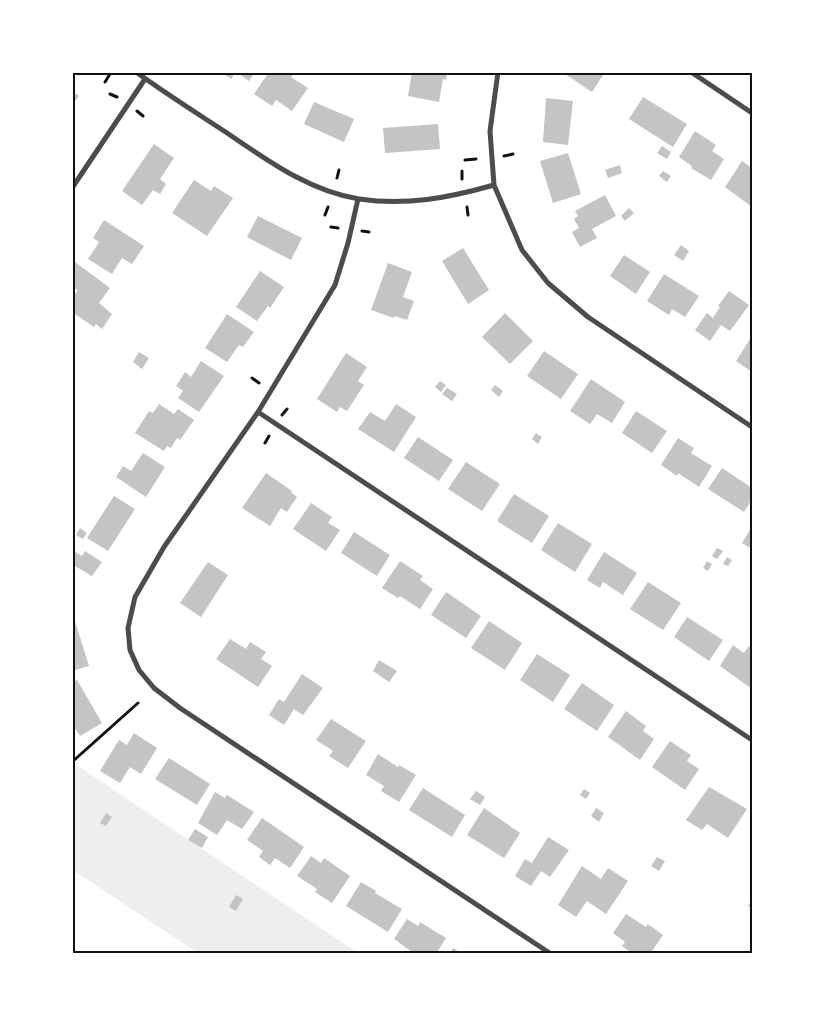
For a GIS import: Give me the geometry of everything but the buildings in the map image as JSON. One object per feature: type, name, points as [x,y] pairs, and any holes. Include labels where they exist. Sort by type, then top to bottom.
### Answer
[{"type":"street","points":[[136,72],[286,172],[315,186],[358,199],[421,202],[494,185]]},
{"type":"street","points":[[498,72],[490,131],[494,185],[522,250],[548,282],[588,317],[752,427]]},
{"type":"street","points":[[691,72],[752,113]]},
{"type":"street","points":[[72,188],[145,79]]},
{"type":"street","points":[[358,199],[348,243],[335,285],[258,412],[164,547],[135,597],[128,628],[130,650],[139,670],[154,688],[180,708],[551,954]]},
{"type":"street","points":[[258,412],[752,740]]},
{"type":"path","points":[[104,82],[110,74]]},
{"type":"path","points":[[110,94],[117,97]]},
{"type":"path","points":[[136,110],[143,116]]},
{"type":"path","points":[[504,156],[513,154]]},
{"type":"path","points":[[465,160],[476,160]]},
{"type":"path","points":[[336,178],[339,170]]},
{"type":"path","points":[[462,171],[462,179]]},
{"type":"path","points":[[324,215],[328,207]]},
{"type":"path","points":[[467,207],[468,215]]},
{"type":"path","points":[[331,227],[338,228]]},
{"type":"path","points":[[252,378],[259,383]]},
{"type":"path","points":[[265,443],[269,436]]},
{"type":"path","points":[[72,762],[138,702]]},
{"type":"shaded area","points":[[72,762],[358,953],[198,953],[73,870]]}]
